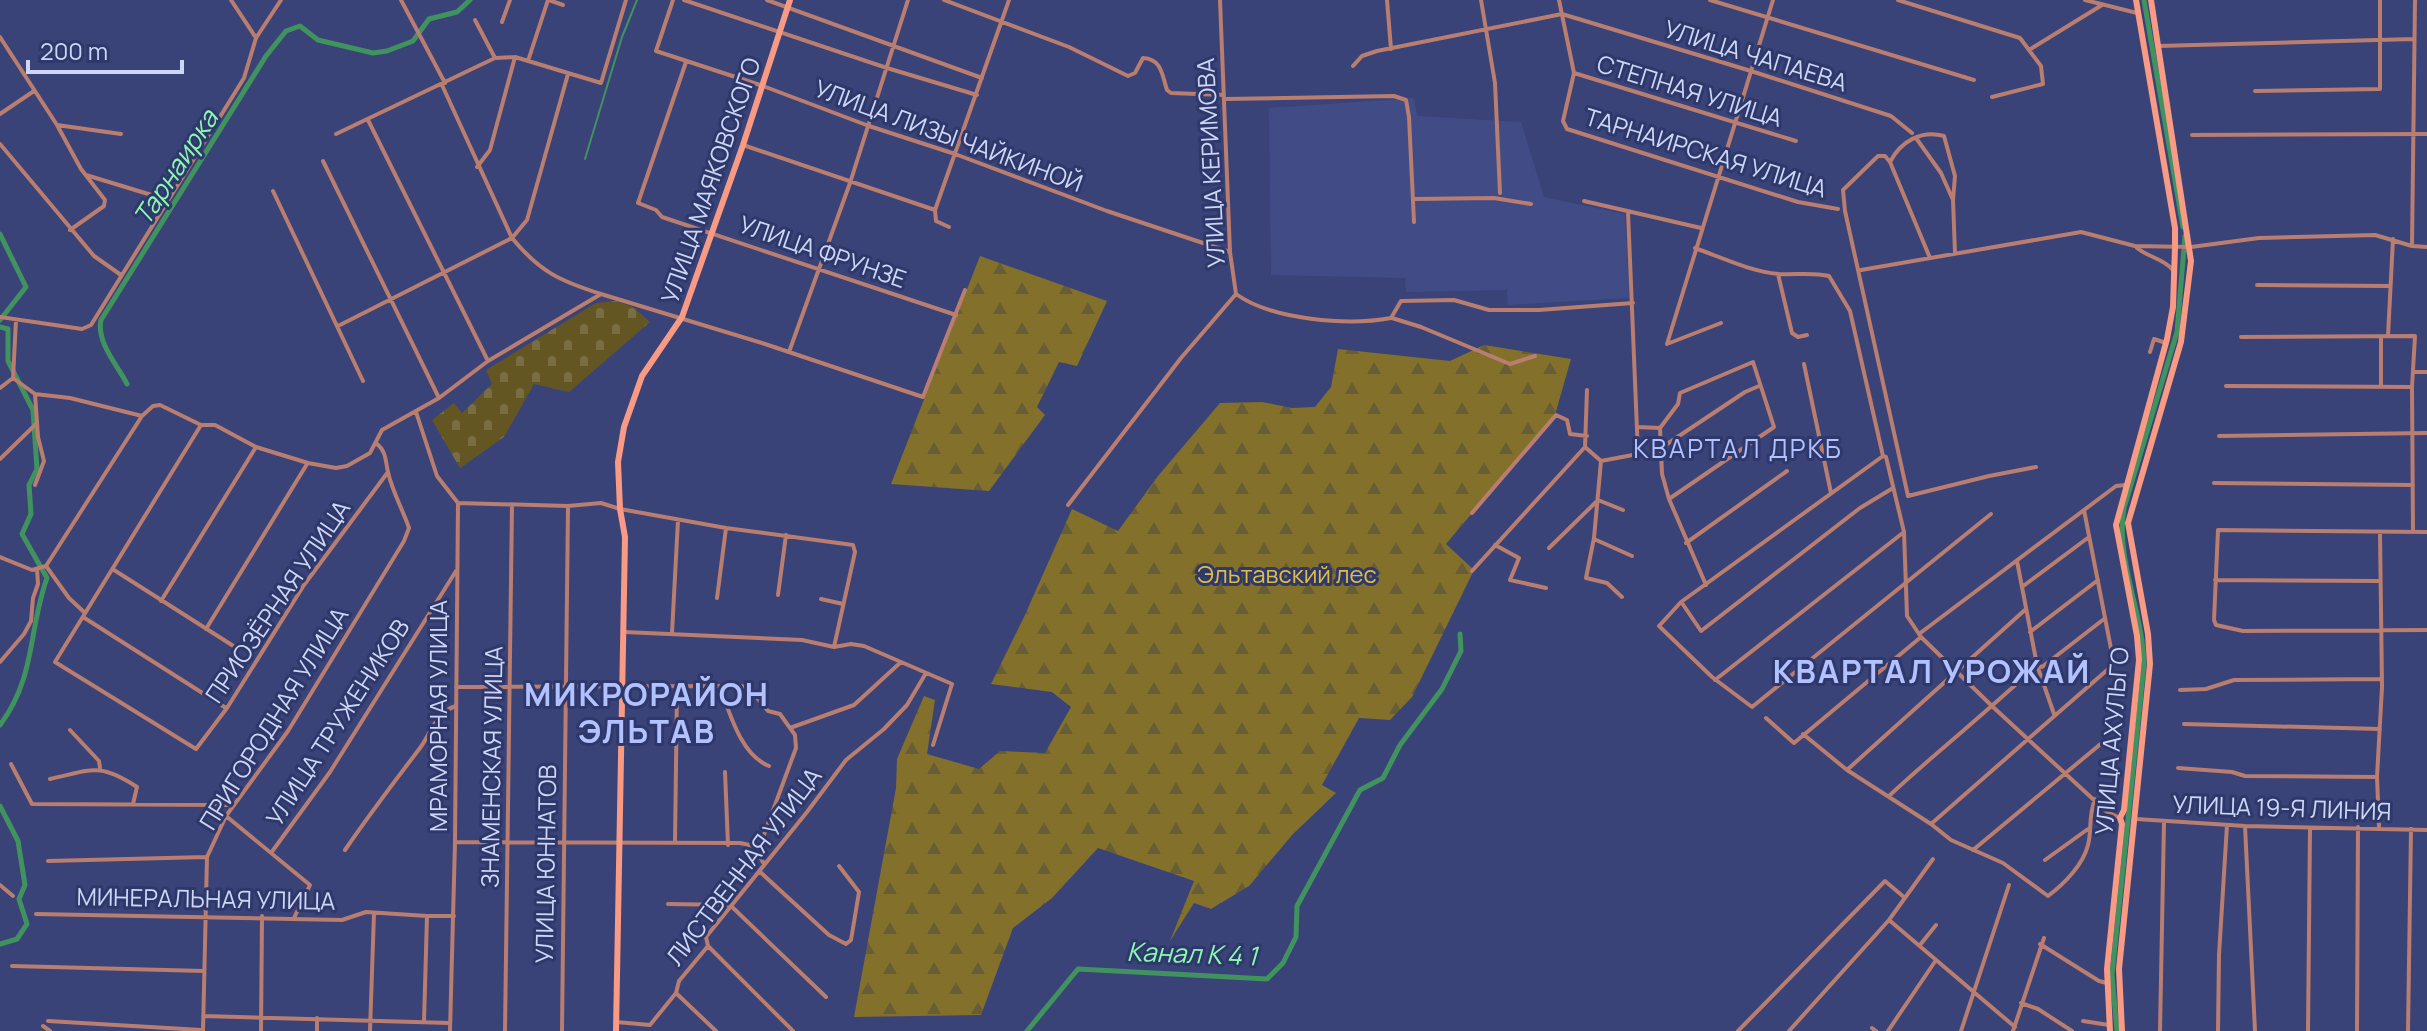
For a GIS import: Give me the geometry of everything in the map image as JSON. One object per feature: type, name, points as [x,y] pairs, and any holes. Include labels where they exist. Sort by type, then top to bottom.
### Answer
[{"type":"main road","points":[[2136,0],[2177,247]]},
{"type":"main road","points":[[2122,1031],[2119,969],[2150,664],[2148,634],[2128,523],[2181,342],[2191,247],[2151,0]]},
{"type":"main road","name":"УЛИЦА МАЯКОВСКОГО","points":[[616,1031],[625,537],[618,462],[624,427],[642,376],[682,317],[789,3]]},
{"type":"main road","name":"УЛИЦА АХУЛЬГО","points":[[2110,1028],[2107,983],[2122,824],[2120,818],[2124,810],[2139,660],[2116,525],[2166,343],[2177,247]]},
{"type":"main road","points":[[2120,818],[2136,819]]},
{"type":"street","points":[[231,0],[256,38]]},
{"type":"street","points":[[0,317],[87,328],[244,78],[256,38],[281,0]]},
{"type":"street","points":[[401,0],[443,84],[477,167],[512,238],[524,253],[559,280],[682,317],[923,397],[965,290]]},
{"type":"street","points":[[502,22],[510,0]]},
{"type":"street","points":[[528,61],[548,0],[563,5]]},
{"type":"street","points":[[336,134],[495,58],[515,57],[598,84],[603,81],[626,0]]},
{"type":"street","name":"УЛИЦА ЛИЗЫ ЧАЙКИНОЙ","points":[[673,0],[656,51],[1230,252]]},
{"type":"street","points":[[684,0],[977,95]]},
{"type":"street","points":[[767,0],[789,3],[895,47],[982,78]]},
{"type":"street","points":[[789,352],[850,183],[908,0]]},
{"type":"street","points":[[944,0],[1069,47],[1128,76],[1135,73],[1143,58],[1153,58],[1158,61],[1167,90],[1171,93],[1224,97],[1401,97],[1408,104],[1414,222]]},
{"type":"street","points":[[949,227],[936,221],[935,210],[1009,0]]},
{"type":"street","name":"УЛИЦА КЕРИМОВА","points":[[1068,505],[1181,358],[1236,294],[1230,252],[1220,0]]},
{"type":"street","points":[[1387,0],[1391,49]]},
{"type":"street","points":[[1481,0],[1495,83],[1500,193]]},
{"type":"street","points":[[1559,0],[1574,73]]},
{"type":"street","points":[[1710,0],[1974,80]]},
{"type":"street","points":[[1721,323],[1667,344],[1773,0]]},
{"type":"street","points":[[1898,0],[2020,38],[2041,66],[2043,84],[1992,97]]},
{"type":"street","points":[[2085,0],[2138,13]]},
{"type":"street","points":[[2255,91],[2380,89],[2380,0]]},
{"type":"street","points":[[2412,246],[2415,0]]},
{"type":"street","points":[[2029,50],[2102,5]]},
{"type":"street","name":"УЛИЦА ЧАПАЕВА","points":[[1353,66],[1362,56],[1562,14],[1891,116],[1914,136]]},
{"type":"street","points":[[475,20],[495,58]]},
{"type":"street","points":[[2158,46],[2414,39]]},
{"type":"street","points":[[1,40],[106,203],[70,230]]},
{"type":"street","points":[[477,167],[490,150],[515,57]]},
{"type":"street","name":"УЛИЦА ФРУНЗЕ","points":[[686,62],[637,201],[656,210],[662,217],[956,315]]},
{"type":"street","name":"СТЕПНАЯ УЛИЦА","points":[[1574,73],[1796,141]]},
{"type":"street","name":"ТАРНАИРСКАЯ УЛИЦА","points":[[1574,73],[1564,126],[1798,202],[1838,209]]},
{"type":"street","points":[[338,326],[512,238],[527,220],[568,74]]},
{"type":"street","points":[[0,114],[34,91]]},
{"type":"street","points":[[368,119],[488,361]]},
{"type":"street","points":[[57,125],[121,134]]},
{"type":"street","points":[[1890,162],[1897,149],[1914,136],[1932,133],[1944,136],[1955,176],[1955,254]]},
{"type":"street","points":[[2192,135],[2427,134]]},
{"type":"street","points":[[1914,136],[1941,173],[1953,200]]},
{"type":"street","points":[[0,144],[94,256],[121,275]]},
{"type":"street","points":[[743,145],[935,210]]},
{"type":"street","points":[[1930,258],[1890,162],[1885,156],[1878,156],[1843,190],[1845,211],[1908,496],[2036,467]]},
{"type":"street","points":[[323,161],[439,398]]},
{"type":"street","points":[[85,174],[168,200]]},
{"type":"street","points":[[273,191],[363,381]]},
{"type":"street","points":[[1413,199],[1494,198],[1531,204]]},
{"type":"street","points":[[1584,201],[1701,228]]},
{"type":"street","points":[[1601,461],[1638,454],[1628,212]]},
{"type":"street","points":[[1860,270],[2081,232],[2135,246],[2191,247],[2259,238],[2375,235],[2427,247]]},
{"type":"street","points":[[2388,337],[2393,239]]},
{"type":"street","points":[[2135,246],[2147,257],[2168,264],[2175,273]]},
{"type":"street","points":[[1695,248],[1738,265],[1778,274],[1823,274],[1832,280],[1850,311],[1904,532],[1907,616],[1920,635],[1993,707],[2107,812],[2120,818]]},
{"type":"street","points":[[1778,274],[1792,333],[1798,337],[1807,335]]},
{"type":"street","points":[[2257,285],[2389,286]]},
{"type":"street","points":[[0,567],[2,559],[32,570],[45,566],[51,560],[148,408],[160,405],[201,425],[222,428],[256,447],[308,463],[336,468],[347,466],[370,453],[382,430],[439,398],[488,361],[601,294]]},
{"type":"street","points":[[1236,294],[1250,304],[1307,318],[1355,321],[1391,318],[1421,327],[1510,364],[1535,356]]},
{"type":"street","points":[[1391,318],[1401,301],[1454,300],[1489,310],[1539,310],[1633,303]]},
{"type":"street","points":[[0,388],[13,378],[16,320]]},
{"type":"street","points":[[2241,337],[2415,336],[2412,387],[2413,532]]},
{"type":"street","points":[[2381,337],[2381,387]]},
{"type":"street","points":[[2150,352],[2154,339],[2166,343]]},
{"type":"street","points":[[1669,499],[1774,427],[1753,362],[1680,393],[1678,404],[1660,428],[1662,474],[1669,499],[1706,585]]},
{"type":"street","points":[[1804,364],[1831,493]]},
{"type":"street","points":[[2414,372],[2427,372]]},
{"type":"street","points":[[13,378],[35,394],[70,398],[142,416]]},
{"type":"street","points":[[1661,448],[1745,392],[1759,386]]},
{"type":"street","points":[[2226,386],[2412,387]]},
{"type":"street","points":[[1472,571],[1585,447],[1587,390]]},
{"type":"street","points":[[35,394],[39,447],[44,461],[35,485]]},
{"type":"street","points":[[416,412],[437,476],[458,503],[568,506],[601,503],[678,520],[853,545],[855,552],[834,647]]},
{"type":"street","points":[[1472,513],[1556,415],[1567,420],[1570,434],[1587,436]]},
{"type":"street","points":[[0,459],[37,424]]},
{"type":"street","points":[[84,615],[201,425]]},
{"type":"street","points":[[1637,427],[1660,428]]},
{"type":"street","points":[[2219,436],[2427,433]]},
{"type":"street","name":"ПРИГОРОДНАЯ УЛИЦА","points":[[203,1031],[207,857],[226,816],[288,731],[409,528],[388,472],[388,461],[375,443]]},
{"type":"street","points":[[161,601],[256,447]]},
{"type":"street","points":[[1585,447],[1601,461]]},
{"type":"street","points":[[1884,457],[1681,602],[1659,626],[1715,680],[1752,707],[1991,514]]},
{"type":"street","points":[[1601,461],[1594,538],[1586,578],[1607,583],[1622,597]]},
{"type":"street","points":[[206,629],[308,463]]},
{"type":"street","points":[[1686,543],[1787,471]]},
{"type":"street","name":"ПРИОЗЁРНАЯ УЛИЦА","points":[[84,615],[55,662],[196,749],[227,708],[304,585],[388,472]]},
{"type":"street","points":[[2214,483],[2413,485]]},
{"type":"street","points":[[1766,718],[1794,743],[1920,635],[2116,486],[2125,485]]},
{"type":"street","points":[[1681,602],[1701,631],[1860,508],[1893,488]]},
{"type":"street","points":[[1598,500],[1623,510]]},
{"type":"street","points":[[1549,548],[1598,500]]},
{"type":"street","name":"МРАМОРНАЯ УЛИЦА","points":[[450,1031],[458,503]]},
{"type":"street","name":"ЗНАМЕНСКАЯ УЛИЦА","points":[[505,1031],[512,505]]},
{"type":"street","name":"УЛИЦА ЮННАТОВ","points":[[562,1031],[568,506]]},
{"type":"street","points":[[1931,824],[2114,664],[2084,510]]},
{"type":"street","points":[[672,633],[678,520]]},
{"type":"street","points":[[717,598],[726,528]]},
{"type":"street","points":[[2427,532],[2218,530],[2215,580],[2216,625],[2243,631],[2427,630]]},
{"type":"street","points":[[1715,680],[1904,532]]},
{"type":"street","points":[[2379,827],[2380,533]]},
{"type":"street","points":[[778,595],[786,535]]},
{"type":"street","points":[[2022,587],[2089,537]]},
{"type":"street","points":[[1594,538],[1632,556]]},
{"type":"street","points":[[1495,545],[1519,558],[1510,580],[1546,588]]},
{"type":"street","points":[[2017,561],[2037,665],[2054,715]]},
{"type":"street","points":[[45,566],[84,615],[227,708]]},
{"type":"street","points":[[0,662],[31,621],[38,569]]},
{"type":"street","name":"УЛИЦА ТРУЖЕНИКОВ","points":[[271,853],[330,772],[457,569]]},
{"type":"street","points":[[114,570],[235,647]]},
{"type":"street","points":[[2030,632],[2098,580]]},
{"type":"street","points":[[2215,580],[2379,581]]},
{"type":"street","points":[[821,599],[843,604]]},
{"type":"street","points":[[1847,770],[2026,609]]},
{"type":"street","points":[[2037,665],[2042,667],[2105,618]]},
{"type":"street","points":[[622,632],[802,640],[834,647],[851,644],[864,646],[952,684],[933,745]]},
{"type":"street","points":[[790,728],[854,705],[901,662]]},
{"type":"street","points":[[1889,796],[2037,665]]},
{"type":"street","name":"ЛИСТВЕННАЯ УЛИЦА","points":[[616,1022],[650,1028],[676,993],[679,981],[708,946],[706,937],[730,905],[846,760],[884,729],[907,705],[926,673]]},
{"type":"street","points":[[2180,690],[2206,689],[2234,680],[2381,679]]},
{"type":"street","points":[[456,687],[742,686],[750,689],[768,711],[780,714],[795,735],[796,748],[758,851]]},
{"type":"street","points":[[675,843],[677,687]]},
{"type":"street","points":[[720,687],[753,757],[769,766]]},
{"type":"street","points":[[345,850],[390,784],[422,745],[431,727],[442,714],[456,706]]},
{"type":"street","points":[[2184,724],[2380,729]]},
{"type":"street","points":[[70,730],[99,761],[100,768]]},
{"type":"street","points":[[1803,734],[1847,770],[1951,840],[2003,863],[2048,896],[2069,878],[2088,845],[2088,829],[2095,799]]},
{"type":"street","points":[[1973,850],[2103,742]]},
{"type":"street","points":[[11,764],[32,804],[233,805]]},
{"type":"street","points":[[50,779],[100,768],[117,774],[137,787],[133,804]]},
{"type":"street","points":[[2178,768],[2232,772],[2245,776],[2377,777]]},
{"type":"street","points":[[725,772],[728,845]]},
{"type":"street","points":[[226,816],[310,885],[294,918]]},
{"type":"street","name":"УЛИЦА 19-Я ЛИНИЯ","points":[[2136,819],[2245,826],[2427,830]]},
{"type":"street","points":[[2160,1031],[2164,822]]},
{"type":"street","points":[[2218,1031],[2227,825]]},
{"type":"street","points":[[2245,826],[2255,1031]]},
{"type":"street","points":[[2357,1031],[2358,827]]},
{"type":"street","points":[[2308,1031],[2310,828]]},
{"type":"street","points":[[2045,860],[2088,829]]},
{"type":"street","points":[[2408,1031],[2411,829]]},
{"type":"street","points":[[455,842],[749,844],[758,851],[764,864]]},
{"type":"street","points":[[48,861],[207,857]]},
{"type":"street","points":[[1789,1031],[1889,920],[1933,859]]},
{"type":"street","points":[[759,871],[829,935],[846,944],[851,940],[859,892],[839,866]]},
{"type":"street","points":[[1738,1031],[1885,881],[1905,898]]},
{"type":"street","points":[[0,885],[13,896]]},
{"type":"street","points":[[1961,1031],[2009,885]]},
{"type":"street","points":[[668,904],[730,905],[826,997]]},
{"type":"street","points":[[370,1031],[374,913]]},
{"type":"street","name":"МИНЕРАЛЬНАЯ УЛИЦА","points":[[36,914],[262,916],[342,920],[374,913],[454,916]]},
{"type":"street","points":[[261,1031],[262,916]]},
{"type":"street","points":[[424,1022],[427,916]]},
{"type":"street","points":[[1889,920],[2014,1029],[2044,938]]},
{"type":"street","points":[[1919,945],[1936,925]]},
{"type":"street","points":[[2040,944],[2107,983]]},
{"type":"street","points":[[708,946],[793,1031]]},
{"type":"street","points":[[1888,1031],[1936,960]]},
{"type":"street","points":[[12,966],[204,971]]},
{"type":"street","points":[[676,993],[716,1031]]},
{"type":"street","points":[[2021,1003],[2038,1009],[2072,1031]]},
{"type":"street","points":[[203,1016],[450,1023]]},
{"type":"street","points":[[317,1018],[317,1031]]},
{"type":"street","points":[[48,1021],[203,1031]]},
{"type":"street","points":[[2083,1021],[2110,1028]]},
{"type":"street","points":[[43,1026],[50,1031]]},
{"type":"shaded area","points":[[1414,98],[1417,116],[1521,122],[1544,197],[1625,214],[1629,298],[1508,305],[1507,290],[1406,292],[1405,278],[1271,275],[1269,108]]},
{"type":"green space","points":[[980,256],[1107,301],[1077,366],[1059,362],[1037,407],[1045,415],[989,491],[891,484]]},
{"type":"green space","points":[[616,301],[633,307],[650,322],[569,392],[534,384],[504,437],[460,468],[432,420],[454,403],[462,413],[492,384],[486,370],[596,303]]},
{"type":"green space","name":"Эльтавский лес","points":[[1484,345],[1571,359],[1555,415],[1446,544],[1474,570],[1412,697],[1390,720],[1359,718],[1322,785],[1336,793],[1293,834],[1249,886],[1211,909],[1194,903],[1170,941],[1194,881],[1098,848],[1052,898],[1013,928],[981,1015],[854,1017],[896,788],[897,759],[924,696],[935,700],[927,754],[979,769],[1000,751],[1045,753],[1071,707],[1052,692],[991,684],[1072,509],[1118,531],[1158,476],[1220,403],[1262,402],[1292,408],[1315,407],[1331,387],[1338,349],[1450,361]]},
{"type":"waterway","name":"Тарнаирка","points":[[127,384],[105,345],[101,320],[266,56],[286,31],[300,26],[318,40],[373,53],[387,51],[413,41],[429,19],[457,12],[470,0]]},
{"type":"waterway","points":[[585,159],[622,37],[637,0]]},
{"type":"waterway","points":[[2144,0],[2183,227]]},
{"type":"waterway","points":[[0,234],[26,287],[0,320]]},
{"type":"waterway","points":[[2117,1031],[2112,975],[2144,664],[2122,527],[2124,508],[2177,332],[2185,236]]},
{"type":"waterway","points":[[0,327],[8,329],[8,361],[33,410],[37,469],[29,485],[31,514],[22,534],[47,578],[26,671],[12,707],[0,725]]},
{"type":"waterway","name":"Канал К 4 1","points":[[1027,1031],[1078,969],[1267,979],[1283,963],[1296,937],[1297,906],[1360,790],[1383,778],[1400,745],[1442,689],[1461,651],[1460,634]]},
{"type":"waterway","points":[[0,806],[18,841],[25,885],[19,899],[27,924],[17,939],[0,944]]},
{"type":"district","name":"КВАРТАЛ ДРКБ","points":[[1738,448]]},
{"type":"district","name":"КВАРТАЛ УРОЖАЙ","points":[[1932,671]]},
{"type":"district","name":"МИКРОРАЙОН ЭЛЬТАВ","points":[[647,712]]}]
